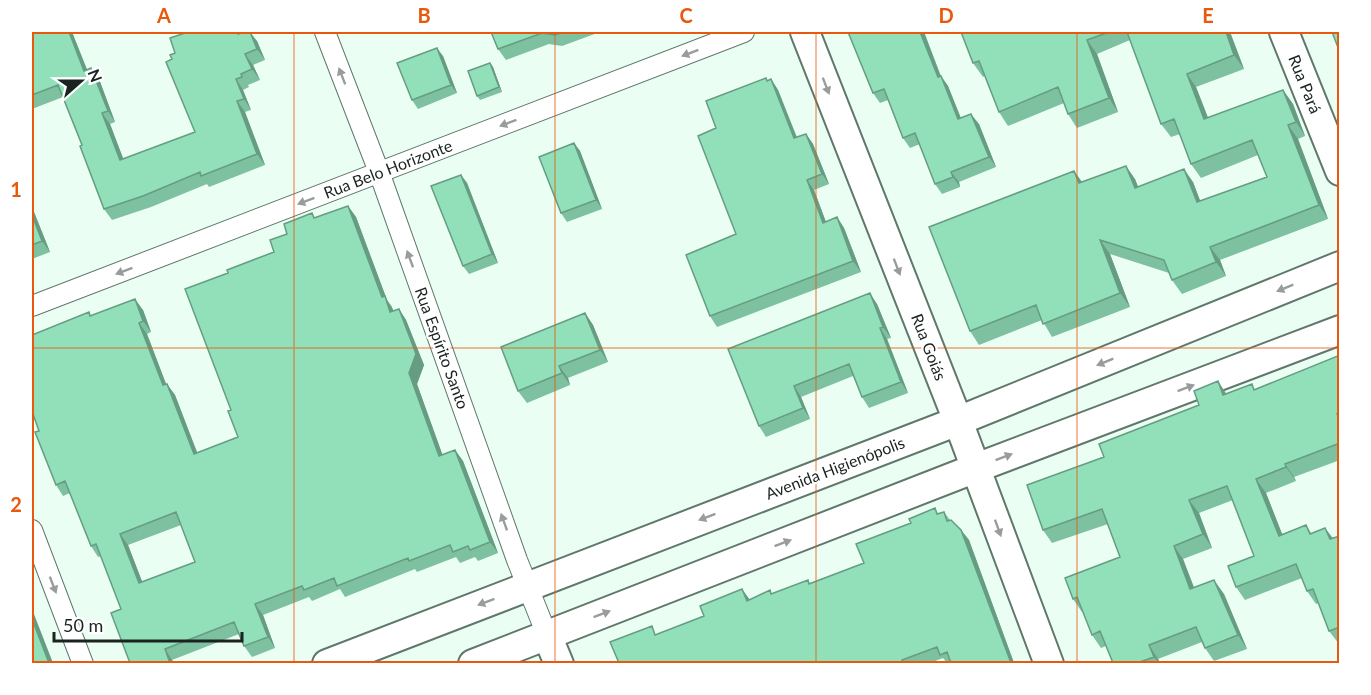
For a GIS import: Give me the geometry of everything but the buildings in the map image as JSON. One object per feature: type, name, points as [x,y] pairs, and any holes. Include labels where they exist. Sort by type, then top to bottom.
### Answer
[{"type":"main road","name":"Rua Goiás","points":[[805,32],[958,421],[1049,663]]},
{"type":"main road","name":"Rua Pará","points":[[1284,32],[1340,171]]},
{"type":"main road","name":"Avenida Higienópolis","points":[[327,663],[958,421],[1340,266]]},
{"type":"main road","points":[[473,663],[1340,330]]},
{"type":"main road","name":"Rua Espírito Santo","points":[[547,635],[558,663]]},
{"type":"street","name":"Rua Espírito Santo","points":[[325,32],[379,172],[527,586],[547,635]]},
{"type":"street","name":"Rua Belo Horizonte","points":[[32,306],[744,32]]},
{"type":"street","points":[[32,530],[83,663]]}]
